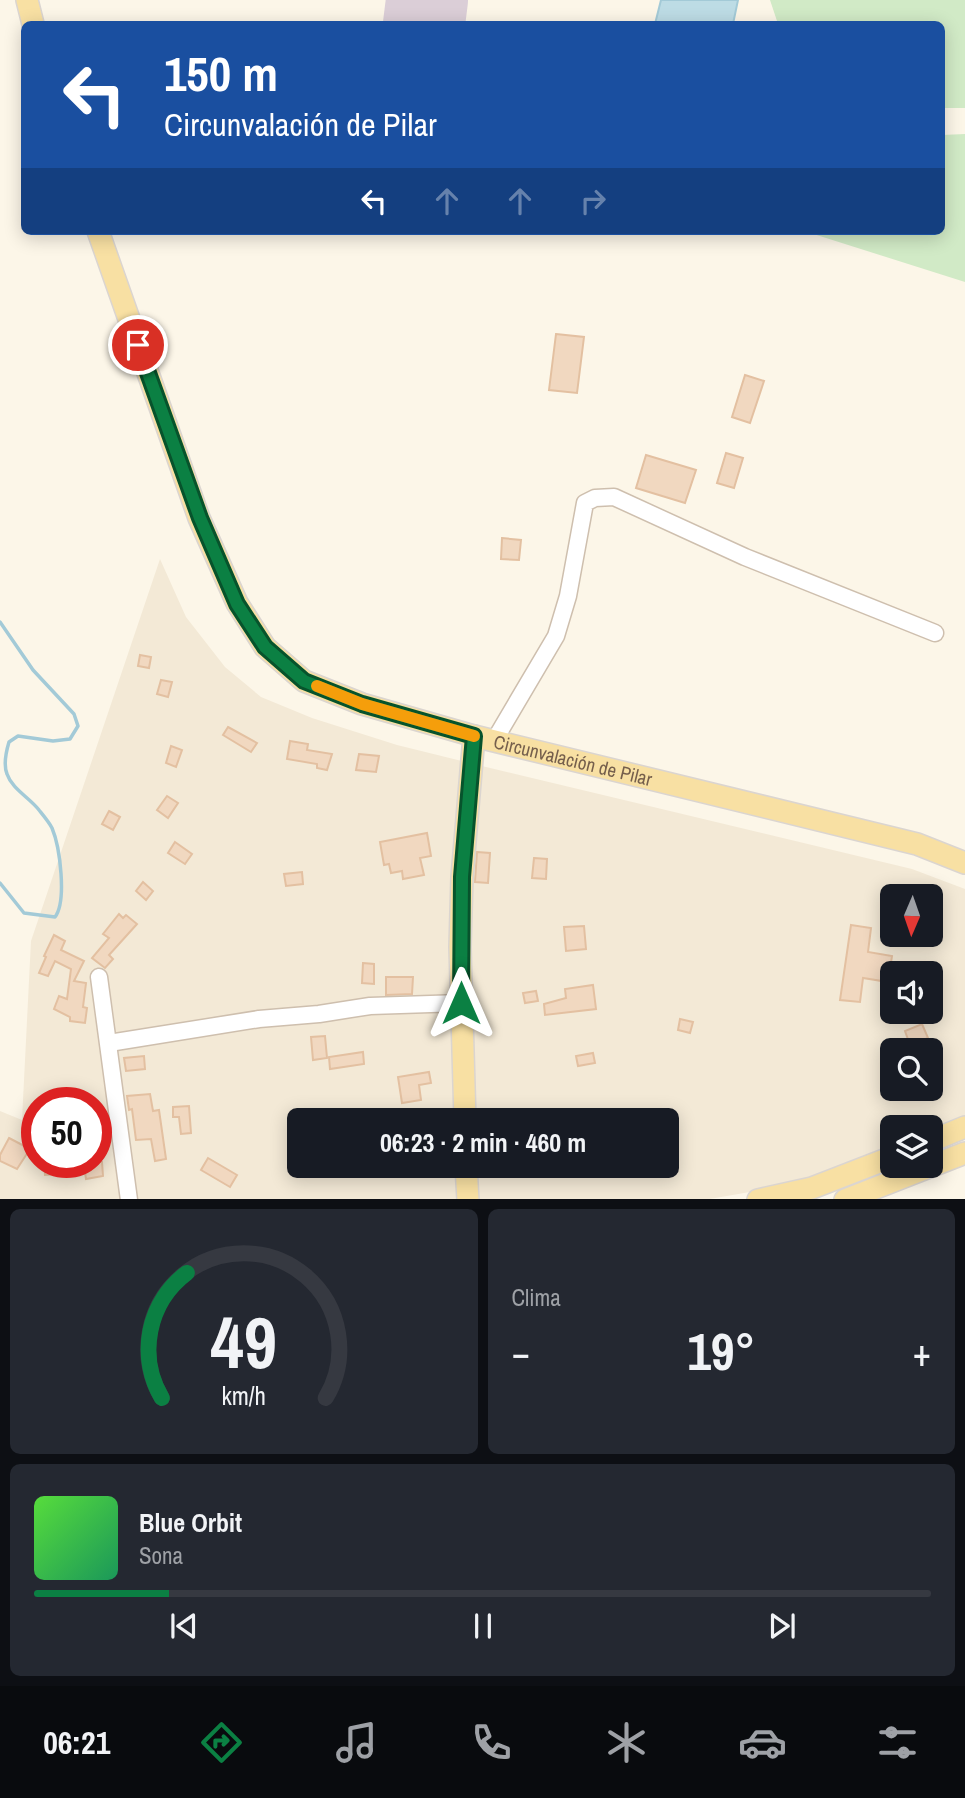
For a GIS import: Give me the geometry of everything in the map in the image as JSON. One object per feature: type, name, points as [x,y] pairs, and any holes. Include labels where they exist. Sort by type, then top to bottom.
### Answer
[{"type":"main road","points":[[27,0],[32,21]]},
{"type":"main road","name":"Circunvalación de Pilar","points":[[99,235],[200,518],[237,604],[265,647],[304,681],[362,704],[484,738],[917,844],[965,863]]},
{"type":"main road","points":[[465,1108],[461,1003],[462,877],[484,738]]},
{"type":"main road","points":[[943,1136],[965,1128]]},
{"type":"main road","points":[[845,1199],[965,1153]]},
{"type":"main road","points":[[758,1199],[812,1188],[880,1162]]},
{"type":"main road","points":[[467,1178],[468,1199]]},
{"type":"street","points":[[484,738],[556,636],[568,596],[585,503],[596,498],[614,497],[745,557],[935,633]]},
{"type":"street","points":[[99,977],[129,1199]]},
{"type":"street","points":[[109,1043],[259,1019],[370,1006],[461,1003]]},
{"type":"shaded area","points":[[160,559],[186,617],[225,667],[261,697],[312,718],[397,745],[912,869],[965,889],[965,1116],[943,1126],[943,1115],[880,1115],[880,1152],[839,1169],[778,1187],[710,1199],[0,1199],[0,1111],[21,1120],[21,1178],[112,1178],[112,1087],[24,1087],[31,941]]},
{"type":"green space","points":[[770,0],[965,0],[965,108],[945,108],[945,21],[777,21]]},
{"type":"green space","points":[[965,134],[965,282],[817,235],[945,235],[945,135]]},
{"type":"water","points":[[661,0],[738,0],[734,21],[656,21]]},
{"type":"building","points":[[556,334],[584,337],[577,393],[549,390]]},
{"type":"building","points":[[745,375],[764,381],[750,423],[732,417]]},
{"type":"building","points":[[726,453],[743,458],[734,488],[717,483]]},
{"type":"building","points":[[646,455],[696,470],[685,503],[636,488]]},
{"type":"building","points":[[502,538],[521,540],[519,560],[501,559]]},
{"type":"building","points":[[140,655],[151,657],[149,668],[138,666]]},
{"type":"building","points":[[161,680],[172,682],[168,697],[157,694]]},
{"type":"building","points":[[228,727],[257,743],[251,752],[223,735]]},
{"type":"building","points":[[290,741],[308,744],[307,750],[332,754],[327,770],[317,768],[317,764],[287,759]]},
{"type":"building","points":[[171,746],[182,750],[176,767],[166,763]]},
{"type":"building","points":[[359,754],[379,756],[376,772],[356,770]]},
{"type":"building","points":[[167,796],[178,803],[168,818],[157,810]]},
{"type":"building","points":[[109,811],[120,817],[113,830],[102,824]]},
{"type":"building","points":[[427,833],[431,856],[420,858],[424,875],[403,879],[402,871],[391,873],[389,864],[384,865],[380,842]]},
{"type":"building","points":[[175,842],[192,854],[185,864],[168,853]]},
{"type":"building","points":[[477,852],[490,853],[488,883],[475,882]]},
{"type":"building","points":[[534,858],[547,859],[546,879],[532,878]]},
{"type":"building","points":[[302,872],[303,884],[286,886],[284,874]]},
{"type":"building","points":[[143,882],[153,891],[146,900],[136,891]]},
{"type":"building","points":[[119,914],[123,918],[126,915],[137,924],[109,955],[113,959],[105,968],[92,958],[109,938],[103,934]]},
{"type":"building","points":[[851,925],[871,928],[868,952],[892,956],[891,961],[880,961],[880,981],[863,978],[860,1002],[840,1000]]},
{"type":"building","points":[[584,926],[586,949],[566,951],[564,927]]},
{"type":"building","points":[[54,935],[65,941],[61,950],[84,961],[74,981],[86,983],[83,1007],[87,1008],[85,1023],[70,1021],[70,1017],[54,1009],[59,996],[67,999],[71,969],[55,961],[48,976],[39,973]]},
{"type":"building","points":[[363,963],[374,964],[374,984],[362,983]]},
{"type":"building","points":[[386,977],[413,977],[412,994],[386,995]]},
{"type":"building","points":[[593,985],[596,1009],[545,1015],[544,1004],[566,998],[565,989]]},
{"type":"building","points":[[536,991],[538,1001],[525,1003],[523,993]]},
{"type":"building","points":[[680,1019],[693,1022],[690,1033],[678,1030]]},
{"type":"building","points":[[922,1024],[928,1038],[908,1038],[905,1031]]},
{"type":"building","points":[[325,1036],[327,1058],[313,1060],[311,1037]]},
{"type":"building","points":[[363,1052],[364,1064],[330,1069],[329,1057]]},
{"type":"building","points":[[593,1053],[595,1063],[578,1066],[576,1056]]},
{"type":"building","points":[[144,1056],[145,1069],[126,1071],[124,1058]]},
{"type":"building","points":[[429,1072],[431,1083],[419,1085],[421,1100],[402,1103],[398,1077]]},
{"type":"building","points":[[150,1094],[153,1111],[159,1110],[166,1159],[155,1161],[151,1139],[136,1140],[132,1109],[129,1110],[127,1096]]},
{"type":"building","points":[[189,1106],[191,1133],[181,1134],[179,1117],[173,1117],[173,1107]]},
{"type":"building","points":[[9,1138],[21,1144],[21,1163],[17,1169],[0,1161],[0,1155]]},
{"type":"building","points":[[208,1158],[237,1175],[230,1187],[201,1170]]},
{"type":"waterway","points":[[0,622],[33,670],[74,714],[78,726],[70,739],[53,741],[18,736],[9,742],[5,758],[9,779],[44,816],[55,837],[60,860],[61,887],[61,899],[55,917],[24,913],[0,883]]},
{"type":"runway","points":[[424,21],[427,0]]},
{"type":"slow traffic","points":[[317,686],[362,704],[474,736]]},
{"type":"route","points":[[138,345],[200,518],[237,604],[265,647],[304,681],[362,704],[474,736],[462,877],[461,1003]]}]
